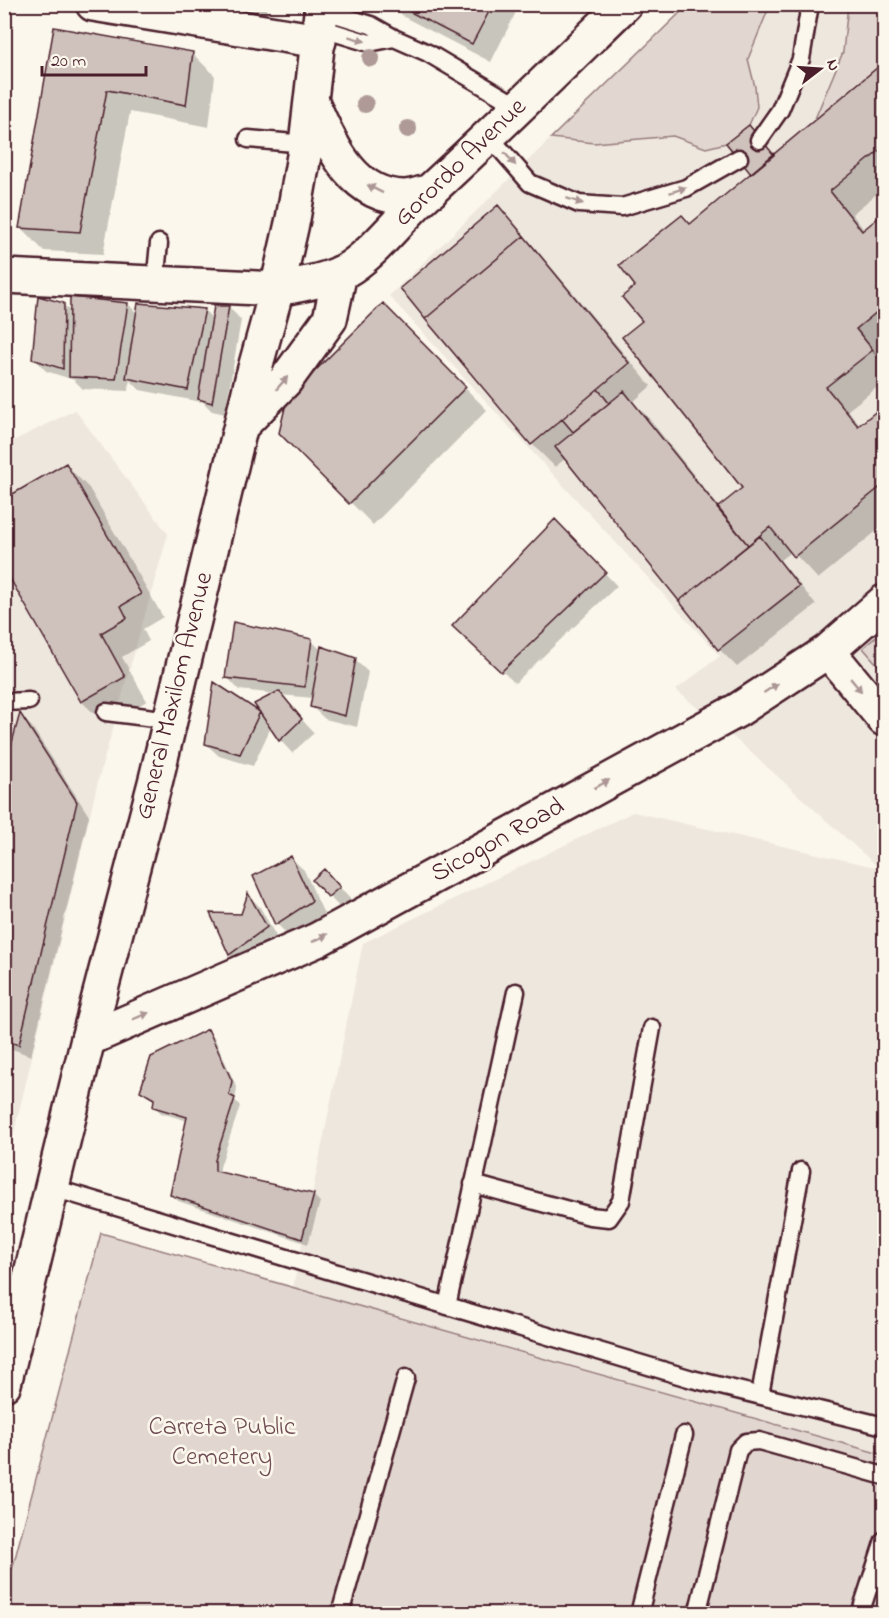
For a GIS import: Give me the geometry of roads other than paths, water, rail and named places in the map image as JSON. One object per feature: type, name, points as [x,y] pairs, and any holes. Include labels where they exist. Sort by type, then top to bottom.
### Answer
[{"type":"main road","points":[[93,4],[321,21]]},
{"type":"main road","name":"Gorordo Avenue","points":[[6,277],[277,289],[340,273],[351,268],[377,245],[431,190],[625,4]]},
{"type":"main road","name":"General Maxilom Avenue","points":[[4,1384],[87,1039],[170,720],[252,379],[277,289],[293,219],[306,144],[321,21]]},
{"type":"main road","points":[[311,100],[337,156],[356,178],[377,191],[394,196],[406,197],[431,190]]},
{"type":"main road","points":[[242,425],[285,381],[330,320],[340,273]]},
{"type":"main road","name":"Sicogon Road","points":[[87,1039],[317,940],[738,710],[828,651],[885,602]]},
{"type":"main road","points":[[828,651],[885,719]]},
{"type":"lane","points":[[759,140],[780,110],[801,59],[810,4]]},
{"type":"lane","points":[[321,21],[371,25],[428,53],[519,107]]},
{"type":"lane","points":[[489,136],[530,183],[579,204],[622,207],[686,188],[739,158]]},
{"type":"lane","points":[[248,139],[306,144]]},
{"type":"lane","points":[[155,284],[159,243]]},
{"type":"lane","points":[[4,702],[29,701]]},
{"type":"lane","points":[[106,712],[170,720]]},
{"type":"lane","points":[[447,1306],[516,992]]},
{"type":"lane","points":[[473,1184],[590,1216],[609,1218],[621,1201],[652,1028]]},
{"type":"lane","points":[[760,1395],[801,1171]]},
{"type":"lane","points":[[52,1188],[692,1379],[885,1426]]},
{"type":"lane","points":[[340,1614],[406,1378]]},
{"type":"lane","points":[[639,1614],[684,1435]]},
{"type":"lane","points":[[697,1614],[738,1450],[746,1442],[759,1441],[885,1476]]},
{"type":"lane","points":[[860,1614],[885,1540]]},
{"type":"park label","name":"Carreta Public Cemetery","points":[[222,1443]]}]
